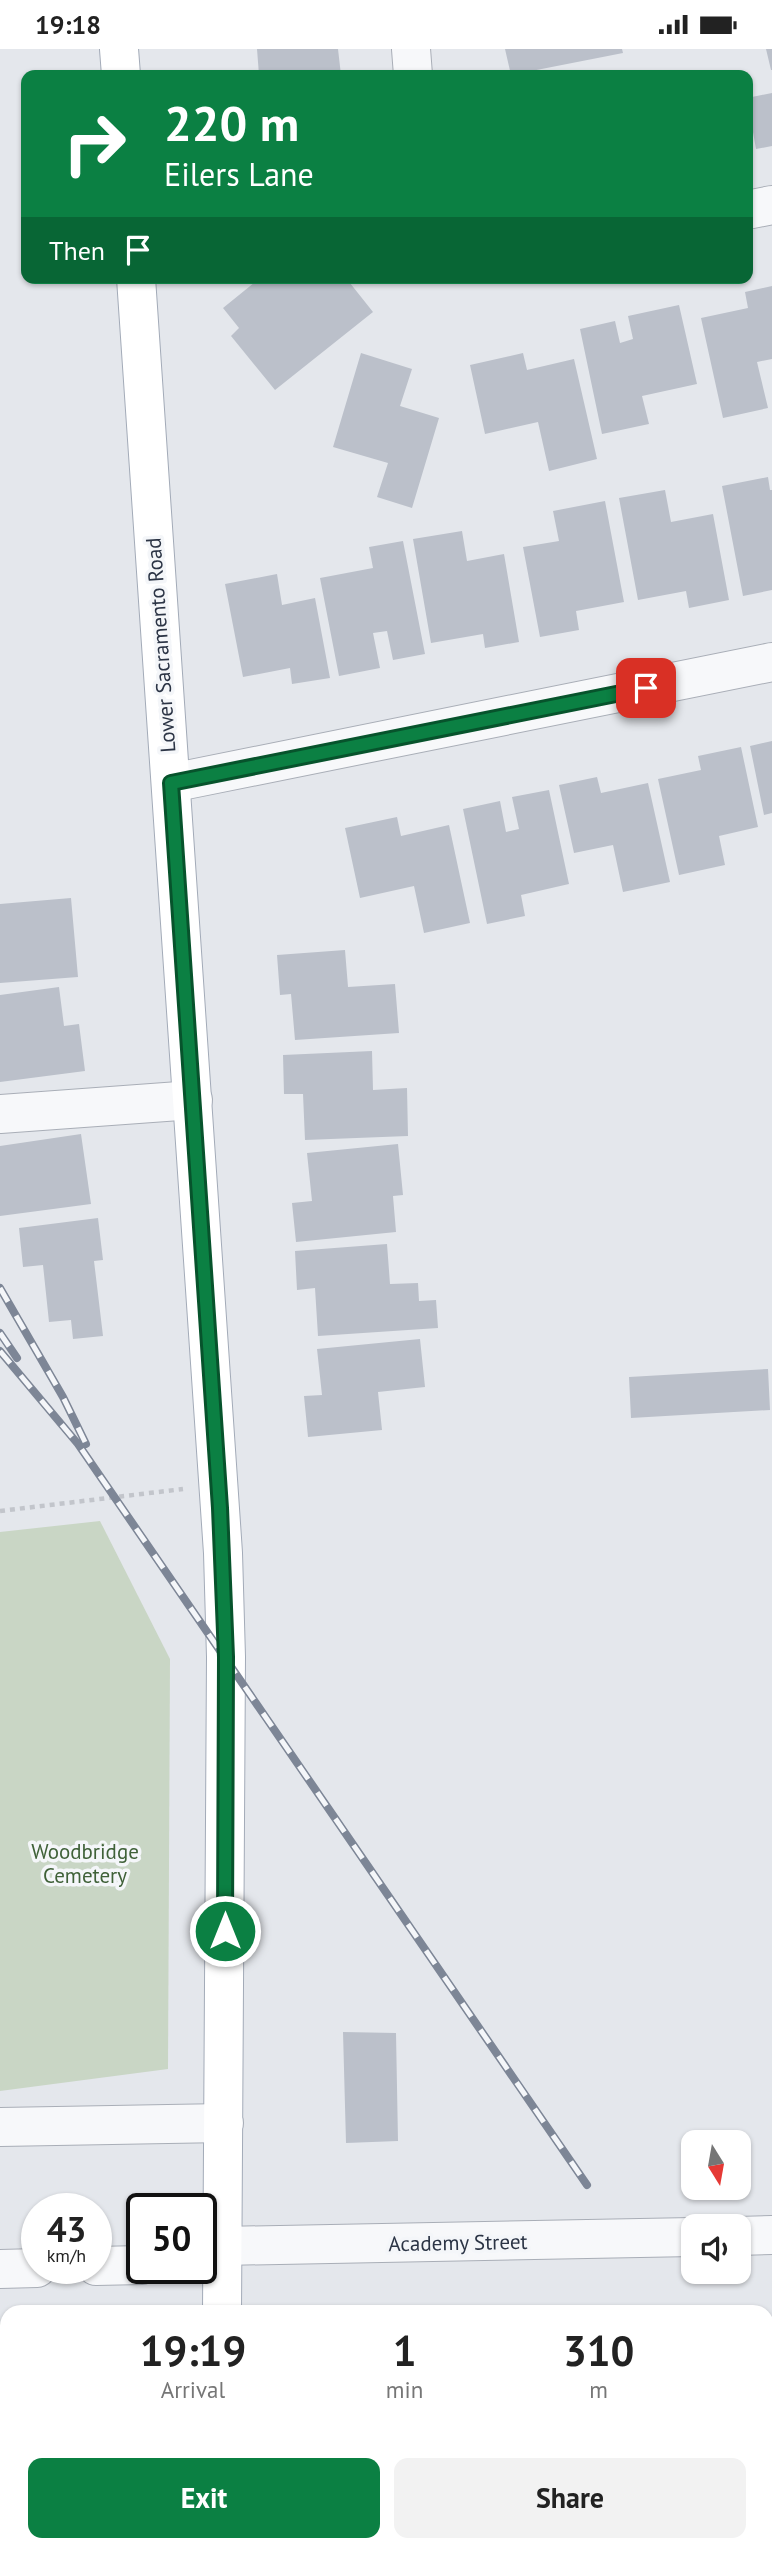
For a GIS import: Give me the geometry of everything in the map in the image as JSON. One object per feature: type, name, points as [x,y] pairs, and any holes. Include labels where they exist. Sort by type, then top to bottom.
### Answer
[{"type":"main road","points":[[119,49],[121,70]]},
{"type":"main road","name":"Lower Sacramento Road","points":[[136,284],[219,1485],[226,1657],[224,2123],[217,2241]]},
{"type":"main road","name":"Lower Sacramento Road","points":[[217,2267],[221,2305]]},
{"type":"street","points":[[411,49],[413,70]]},
{"type":"street","points":[[753,209],[772,205]]},
{"type":"street","points":[[171,783],[772,662]]},
{"type":"street","points":[[0,1114],[193,1100]]},
{"type":"street","points":[[0,2127],[224,2123]]},
{"type":"street","points":[[751,2236],[772,2235]]},
{"type":"street","name":"Academy Street","points":[[217,2258],[681,2238]]},
{"type":"street","points":[[0,2269],[21,2268]]},
{"type":"path","points":[[0,1511],[219,1485]]},
{"type":"green space","name":"Woodbridge Cemetery","points":[[100,1521],[170,1659],[168,2069],[0,2091],[0,1532]]},
{"type":"building","points":[[257,49],[338,49],[340,70],[259,70]]},
{"type":"building","points":[[505,49],[622,49],[623,53],[536,70],[510,70]]},
{"type":"building","points":[[766,49],[772,49],[772,70],[771,70]]},
{"type":"building","points":[[772,93],[772,146],[756,149],[753,97]]},
{"type":"building","points":[[253,284],[351,284],[373,312],[275,390],[231,336],[239,328],[223,308]]},
{"type":"building","points":[[772,286],[772,359],[757,362],[768,408],[723,418],[701,318],[748,308],[745,292]]},
{"type":"building","points":[[679,305],[697,384],[642,396],[649,424],[602,434],[580,329],[615,321],[620,343],[633,339],[628,316]]},
{"type":"building","points":[[361,353],[412,369],[400,406],[439,418],[412,508],[377,497],[388,463],[333,447]]},
{"type":"building","points":[[523,353],[527,370],[574,359],[597,459],[549,471],[538,422],[485,434],[470,365]]},
{"type":"building","points":[[768,477],[772,490],[772,590],[743,596],[722,486]]},
{"type":"building","points":[[665,490],[671,522],[713,514],[729,600],[689,608],[686,591],[638,600],[619,498]]},
{"type":"building","points":[[605,501],[624,602],[576,611],[579,630],[540,637],[523,547],[559,541],[553,511]]},
{"type":"building","points":[[462,531],[467,561],[504,554],[519,642],[485,648],[483,634],[431,643],[413,539]]},
{"type":"building","points":[[403,541],[425,654],[393,660],[387,631],[373,633],[380,668],[339,676],[320,578],[373,568],[369,547]]},
{"type":"building","points":[[277,574],[282,605],[315,598],[330,678],[292,684],[290,668],[243,677],[225,584]]},
{"type":"building","points":[[772,741],[772,813],[764,815],[750,746]]},
{"type":"building","points":[[741,747],[758,827],[719,836],[725,865],[679,875],[658,779],[701,770],[698,756]]},
{"type":"building","points":[[597,777],[601,793],[648,783],[670,882],[623,892],[613,845],[574,853],[559,785]]},
{"type":"building","points":[[549,790],[569,884],[521,895],[525,916],[487,924],[463,809],[500,801],[506,832],[519,829],[512,797]]},
{"type":"building","points":[[397,817],[401,836],[449,825],[470,923],[424,933],[414,886],[360,898],[345,828]]},
{"type":"building","points":[[71,898],[78,977],[0,983],[0,904]]},
{"type":"building","points":[[345,950],[348,987],[395,984],[399,1033],[295,1040],[291,994],[280,995],[277,955]]},
{"type":"building","points":[[59,987],[64,1026],[79,1024],[85,1071],[0,1082],[0,995]]},
{"type":"building","points":[[372,1051],[373,1090],[407,1088],[408,1136],[305,1140],[303,1094],[284,1094],[283,1055]]},
{"type":"building","points":[[81,1134],[91,1204],[0,1216],[0,1146]]},
{"type":"building","points":[[398,1144],[403,1195],[393,1196],[396,1232],[296,1242],[292,1203],[312,1201],[307,1153]]},
{"type":"building","points":[[98,1218],[103,1260],[94,1261],[103,1336],[73,1339],[71,1320],[49,1322],[43,1265],[23,1267],[19,1228]]},
{"type":"building","points":[[387,1244],[390,1284],[418,1283],[419,1301],[436,1300],[438,1328],[318,1336],[315,1288],[297,1290],[295,1251]]},
{"type":"building","points":[[420,1339],[425,1387],[378,1392],[382,1430],[308,1437],[304,1396],[322,1395],[317,1349]]},
{"type":"building","points":[[768,1369],[770,1410],[631,1418],[629,1377]]},
{"type":"building","points":[[343,2032],[396,2033],[398,2141],[346,2143]]},
{"type":"railway","points":[[0,1288],[63,1397],[86,1444]]},
{"type":"railway","points":[[0,1333],[17,1358]]},
{"type":"railway","points":[[0,1351],[78,1444],[587,2185]]},
{"type":"route","points":[[225,1931],[226,1657],[220,1508],[171,783],[646,688]]}]
